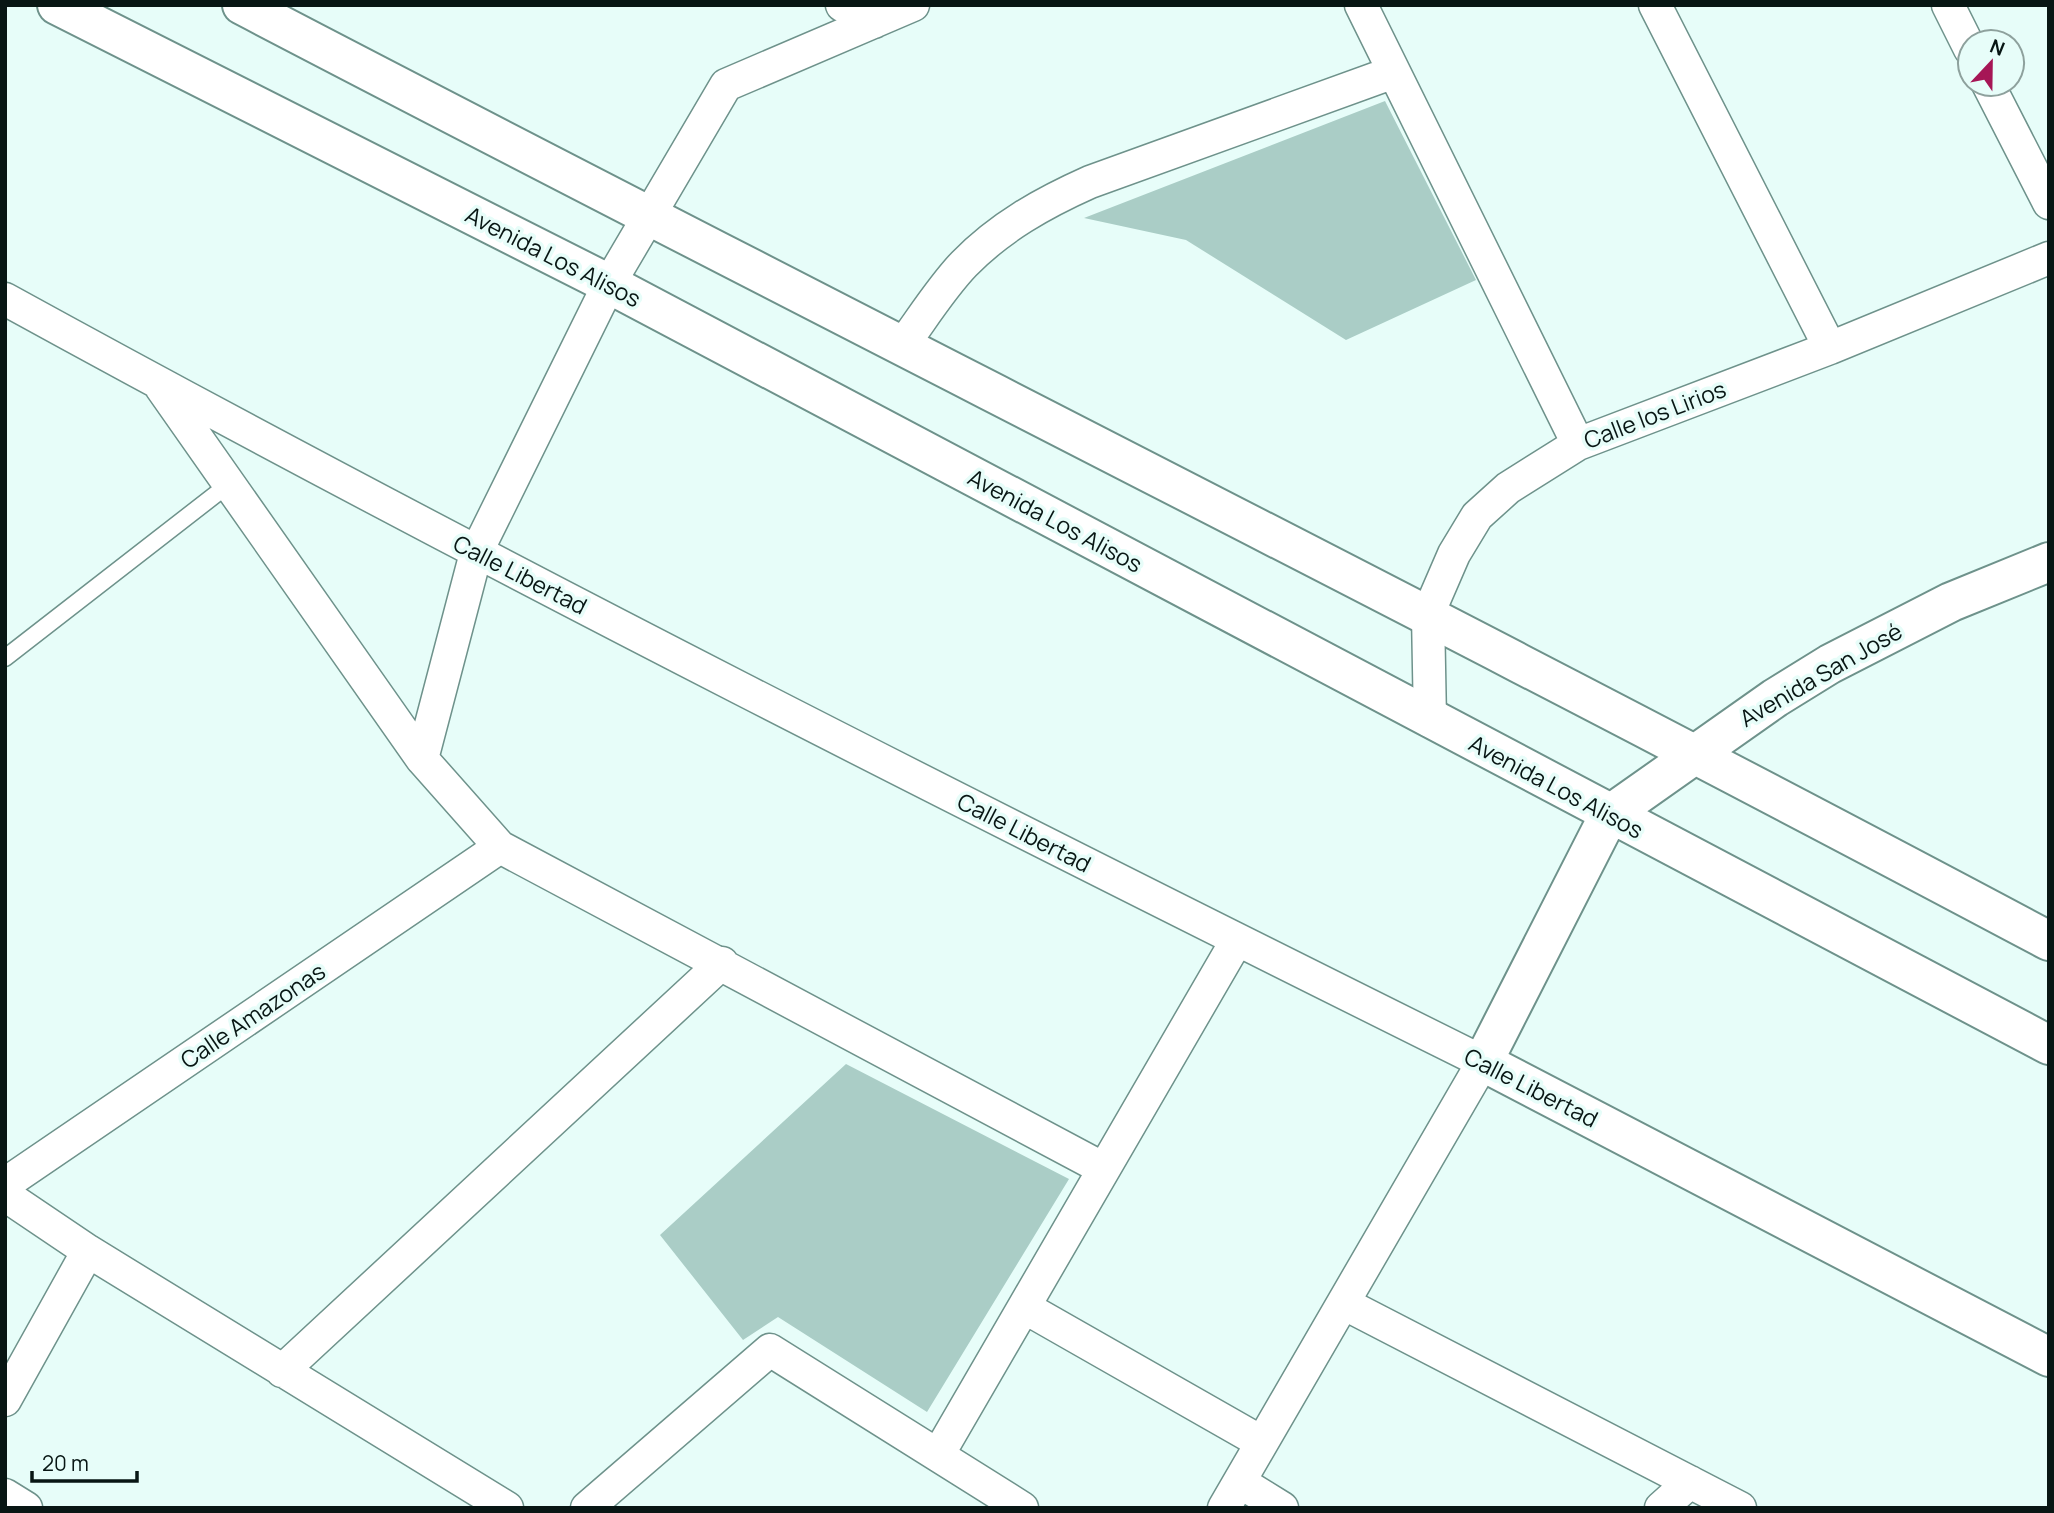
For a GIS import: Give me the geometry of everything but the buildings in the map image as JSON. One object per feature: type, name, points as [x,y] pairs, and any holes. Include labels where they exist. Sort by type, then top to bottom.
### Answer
[{"type":"street","name":"Avenida Los Alisos","points":[[57,5],[609,284],[1609,815],[2049,1045]]},
{"type":"street","points":[[242,5],[646,216],[1428,614],[2049,941]]},
{"type":"street","points":[[842,5],[874,22]]},
{"type":"street","points":[[422,759],[477,552],[609,284],[646,216],[726,85],[913,5]]},
{"type":"street","points":[[1361,5],[1578,444]]},
{"type":"street","points":[[1655,5],[1830,348]]},
{"type":"street","points":[[1948,5],[1960,28]]},
{"type":"street","points":[[902,346],[963,265],[1005,228],[1050,200],[1090,182],[1394,72]]},
{"type":"street","points":[[1995,98],[2049,203]]},
{"type":"street","name":"Calle los Lirios","points":[[1430,720],[1428,614],[1454,554],[1477,516],[1508,488],[1578,444],[1830,348],[2049,258]]},
{"type":"street","name":"Calle Libertad","points":[[5,299],[477,552],[1237,940],[1483,1062],[2049,1357]]},
{"type":"street","points":[[158,383],[422,759],[500,847],[1104,1169]]},
{"type":"street","name":"Avenida San José","points":[[1609,815],[1775,698],[1830,664],[1951,602],[2049,562]]},
{"type":"street","points":[[1282,1508],[1232,1495],[1483,1062],[1609,815]]},
{"type":"street","name":"Calle Amazonas","points":[[5,1184],[500,847]]},
{"type":"street","points":[[938,1455],[1237,940]]},
{"type":"street","points":[[282,1371],[722,963]]},
{"type":"street","points":[[5,1195],[88,1251],[507,1508]]},
{"type":"street","points":[[5,1400],[88,1251]]},
{"type":"street","points":[[1345,1304],[1740,1508]]},
{"type":"street","points":[[1024,1307],[1261,1442]]},
{"type":"street","points":[[587,1508],[770,1350],[1022,1508]]},
{"type":"street","points":[[1661,1508],[1690,1482]]},
{"type":"street","points":[[5,1495],[26,1508]]},
{"type":"lane","points":[[5,658],[229,484]]},
{"type":"green space","points":[[1385,101],[1476,280],[1346,340],[1186,240],[1084,218]]},
{"type":"green space","points":[[846,1064],[1069,1179],[927,1412],[778,1317],[743,1340],[660,1235]]}]
